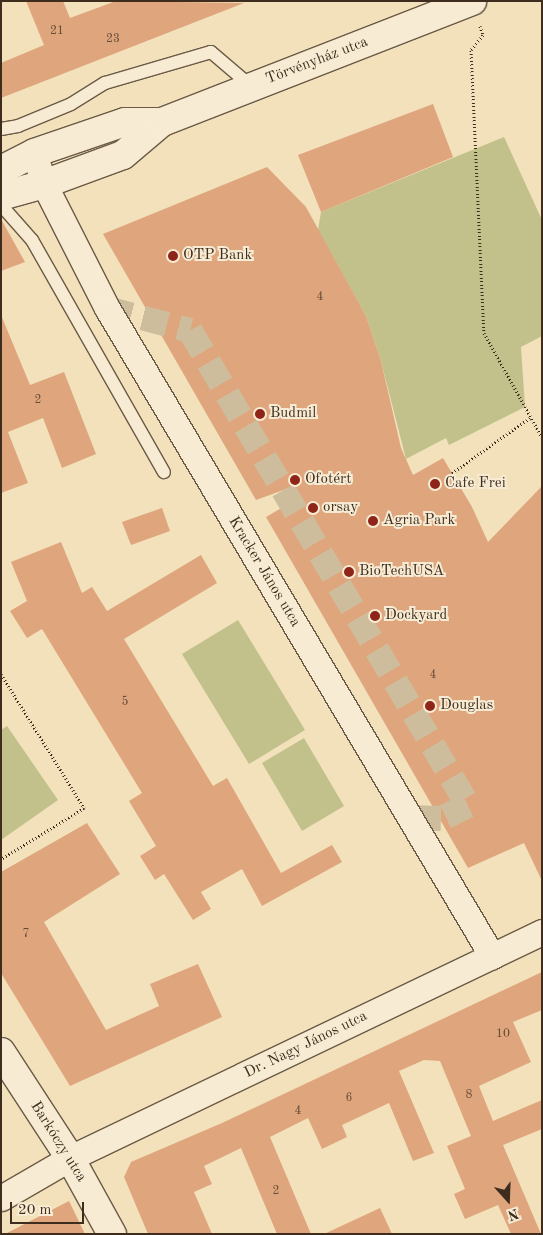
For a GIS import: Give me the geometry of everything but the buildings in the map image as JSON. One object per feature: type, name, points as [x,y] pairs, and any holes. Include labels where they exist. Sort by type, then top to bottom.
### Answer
[{"type":"street","name":"Törvényház utca","points":[[1,196],[44,184],[122,154],[162,122],[251,86],[475,10]]},
{"type":"street","name":"Törvényház utca","points":[[1,170],[34,153],[125,122],[162,122]]},
{"type":"street","name":"Kracker János utca","points":[[34,153],[44,184],[107,308],[492,956]]},
{"type":"street","name":"Dr. Nagy János utca","points":[[1,1198],[70,1158],[542,932]]},
{"type":"street","name":"Barkóczy utca","points":[[1,1052],[70,1158],[112,1234]]},
{"type":"lane","points":[[1,129],[18,126],[71,104],[105,84],[211,52],[251,86]]},
{"type":"lane","points":[[1,205],[32,240],[164,472]]},
{"type":"path","points":[[475,10],[483,35],[471,50],[484,333],[542,437]]},
{"type":"path","points":[[452,473],[531,417]]},
{"type":"path","points":[[1,674],[84,808],[1,859]]},
{"type":"shaded area","points":[[504,137],[542,220],[542,336],[521,347],[525,407],[449,445],[446,438],[406,459],[381,361],[366,316],[318,230],[321,212]]},
{"type":"shaded area","points":[[238,620],[305,730],[249,764],[182,654]]},
{"type":"shaded area","points":[[7,726],[58,800],[1,840],[1,730]]},
{"type":"shaded area","points":[[304,738],[344,806],[302,831],[262,763]]},
{"type":"tunnel","points":[[107,308],[190,330],[468,805],[441,818],[409,817]]},
{"type":"place","name":"OTP Bank","points":[[173,256]]},
{"type":"place","name":"Budmil","points":[[260,414]]},
{"type":"place","name":"Ofotért","points":[[295,480]]},
{"type":"place","name":"Cafe Frei","points":[[435,484]]},
{"type":"place","name":"orsay","points":[[313,508]]},
{"type":"place","name":"Agria Park","points":[[373,521]]},
{"type":"place","name":"BioTechUSA","points":[[349,572]]},
{"type":"place","name":"Dockyard","points":[[375,616]]},
{"type":"place","name":"Douglas","points":[[430,706]]}]
